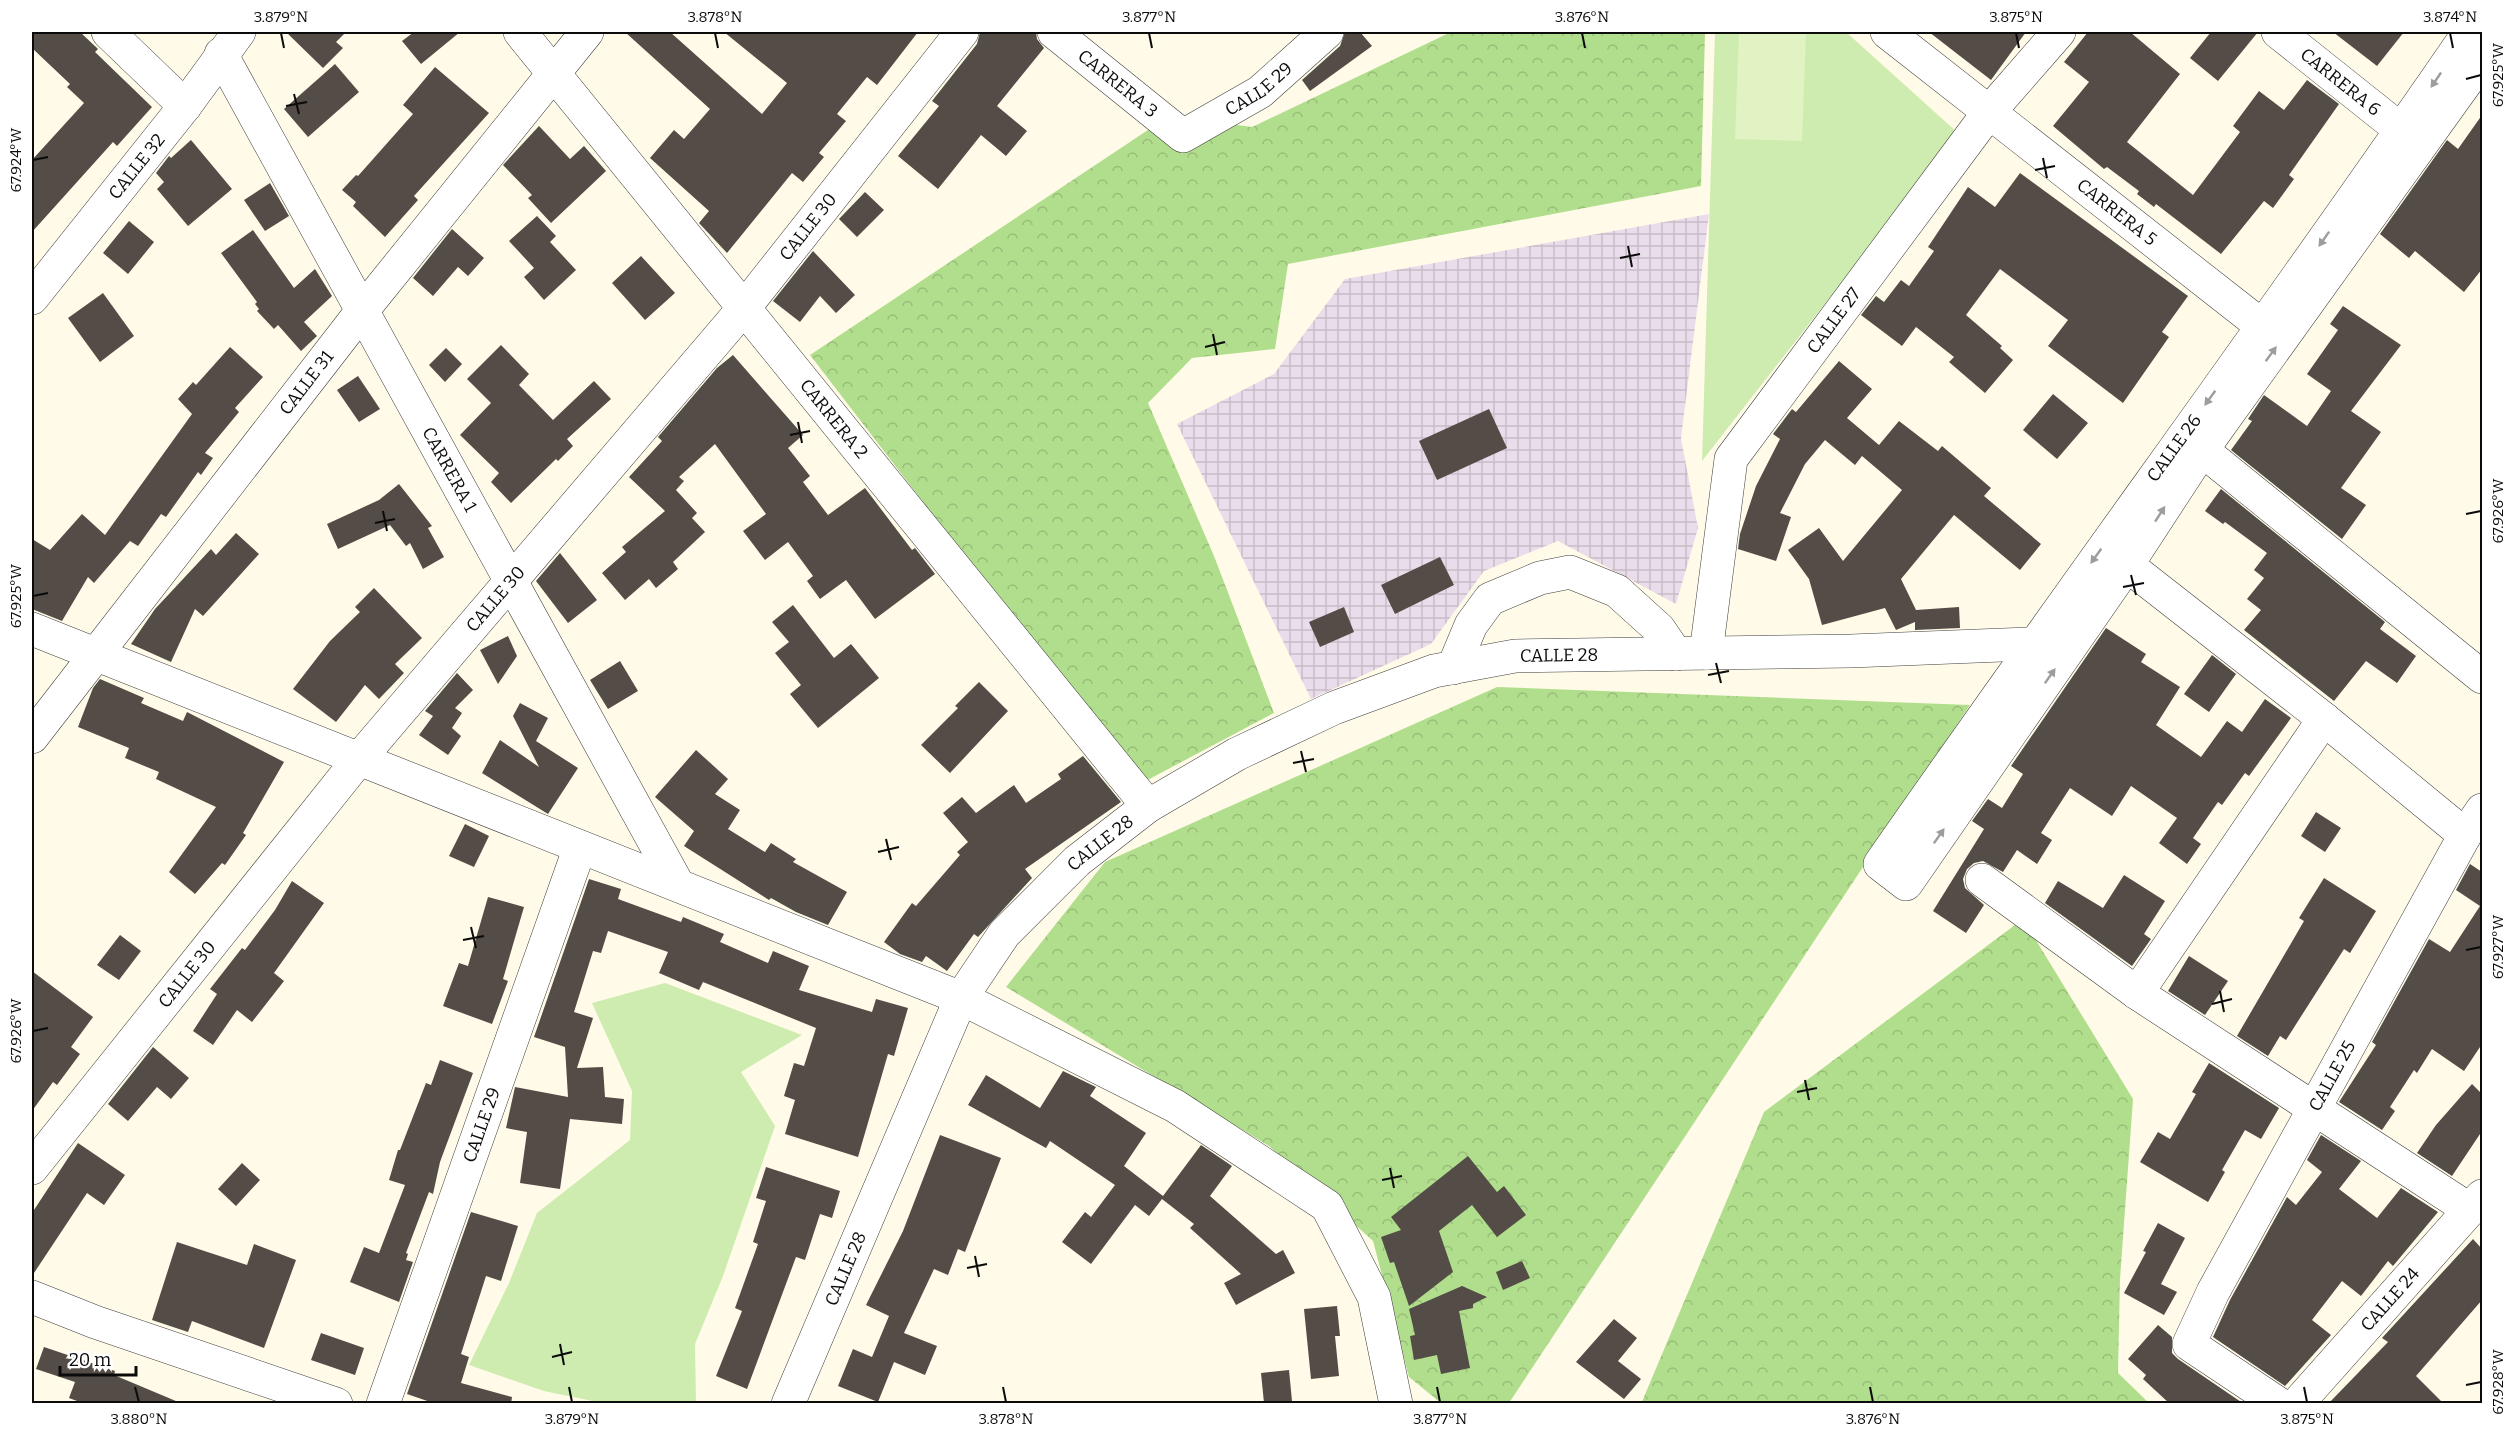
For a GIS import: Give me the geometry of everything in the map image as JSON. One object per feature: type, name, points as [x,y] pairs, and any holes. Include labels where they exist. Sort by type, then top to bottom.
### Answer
[{"type":"street","points":[[108,32],[185,106]]},
{"type":"street","name":"CARRERA 2","points":[[520,32],[1148,806]]},
{"type":"street","name":"CALLE 31","points":[[32,737],[362,311],[587,32]]},
{"type":"street","name":"CALLE 30","points":[[32,1168],[359,759],[744,308],[962,32]]},
{"type":"street","name":"CARRERA 3","points":[[1054,32],[1184,136]]},
{"type":"street","name":"CALLE 29","points":[[1184,136],[1260,92],[1327,32]]},
{"type":"street","name":"CARRERA 5","points":[[1887,32],[2262,326]]},
{"type":"street","name":"CALLE 27","points":[[1691,654],[1731,459],[1989,112],[2059,32]]},
{"type":"street","name":"CARRERA 6","points":[[2278,32],[2402,130]]},
{"type":"street","name":"CALLE 26","points":[[2469,32],[2402,130],[2033,644],[1880,864],[1906,884],[2127,565],[2202,450],[2482,60]]},
{"type":"street","name":"CALLE 32","points":[[32,298],[185,106],[230,43]]},
{"type":"street","name":"CARRERA 1","points":[[230,43],[362,311],[678,885]]},
{"type":"street","points":[[2202,450],[2482,677]]},
{"type":"street","points":[[2127,565],[2324,719],[2474,822]]},
{"type":"street","points":[[1453,668],[1471,625],[1490,599],[1540,578],[1570,572],[1617,591],[1691,654]]},
{"type":"street","points":[[32,629],[960,998],[1175,1106],[1327,1206],[1374,1297],[1396,1404]]},
{"type":"street","name":"CALLE 28","points":[[788,1404],[960,998],[1004,934],[1077,861],[1148,806],[1237,754],[1334,708],[1434,671],[1515,656],[1691,654],[2074,642]]},
{"type":"street","points":[[2137,993],[2324,719]]},
{"type":"street","name":"CALLE 25","points":[[2279,1404],[2189,1344],[2213,1292],[2474,822]]},
{"type":"street","name":"CALLE 29","points":[[383,1404],[580,847]]},
{"type":"street","points":[[1982,880],[2137,993],[2314,1108],[2476,1203]]},
{"type":"street","name":"CALLE 24","points":[[2297,1404],[2476,1203]]},
{"type":"street","points":[[32,1297],[95,1322],[336,1404]]},
{"type":"shaded area","points":[[1709,214],[1681,438],[1698,528],[1676,604],[1558,541],[1484,571],[1431,644],[1311,699],[1177,424],[1274,374],[1345,279]]},
{"type":"green space","points":[[1451,32],[1705,32],[1701,186],[1288,264],[1275,349],[1192,358],[1148,403],[1214,556],[1274,713],[1140,784],[810,355],[1169,116],[1252,127]]},
{"type":"green space","points":[[1715,32],[1846,32],[1958,133],[1702,461]]},
{"type":"green space","points":[[1739,32],[1806,32],[1802,141],[1735,139]]},
{"type":"green space","points":[[1497,687],[1970,705],[1509,1403],[1441,1403],[1409,1377],[1373,1241],[1269,1146],[1006,987],[1105,862]]},
{"type":"green space","points":[[2023,919],[2133,1099],[2120,1279],[2118,1373],[2149,1403],[1641,1404],[1764,1112]]},
{"type":"green space","points":[[665,983],[802,1035],[741,1072],[775,1126],[723,1276],[695,1344],[696,1403],[602,1403],[544,1391],[469,1365],[509,1283],[537,1213],[630,1140],[632,1091],[592,1003]]},
{"type":"building","points":[[32,32],[80,32],[98,49],[95,52],[152,107],[117,146],[113,142],[32,232],[32,160],[84,103],[67,87],[70,84],[32,48]]},
{"type":"building","points":[[286,32],[346,32],[336,42],[343,48],[323,68]]},
{"type":"building","points":[[414,32],[460,32],[421,64],[402,41]]},
{"type":"building","points":[[625,32],[670,32],[762,114],[787,83],[724,32],[918,32],[877,85],[867,77],[837,114],[846,121],[819,153],[824,157],[803,182],[792,173],[727,253],[699,223],[709,211],[650,158],[674,130],[684,139],[710,109]]},
{"type":"building","points":[[980,32],[1036,32],[1037,39],[1044,48],[997,106],[1027,131],[1006,156],[981,135],[938,189],[898,156],[939,106],[932,101],[977,44]]},
{"type":"building","points":[[1345,32],[1360,32],[1372,46],[1310,91],[1302,80],[1340,46]]},
{"type":"building","points":[[1929,32],[2026,32],[1991,80]]},
{"type":"building","points":[[2088,32],[2130,32],[2180,74],[2127,142],[2193,195],[2240,132],[2233,126],[2259,91],[2284,110],[2307,80],[2339,104],[2289,175],[2294,179],[2273,208],[2264,201],[2221,254],[2156,204],[2154,207],[2137,194],[2139,191],[2107,167],[2104,169],[2053,126],[2089,82],[2064,62]]},
{"type":"building","points":[[2211,32],[2258,32],[2218,81],[2190,58]]},
{"type":"building","points":[[2333,32],[2404,32],[2377,66]]},
{"type":"building","points":[[335,64],[359,92],[308,137],[284,109]]},
{"type":"building","points":[[435,67],[489,113],[414,196],[418,200],[385,237],[353,206],[356,202],[342,190],[356,175],[358,176],[413,114],[403,105]]},
{"type":"building","points":[[2482,115],[2482,269],[2464,292],[2415,251],[2409,258],[2380,234],[2447,140],[2458,149]]},
{"type":"building","points":[[539,126],[570,159],[584,146],[606,171],[551,223],[528,198],[532,195],[503,165]]},
{"type":"building","points":[[191,140],[232,189],[188,226],[157,189],[164,182],[156,173],[169,156],[171,158]]},
{"type":"building","points":[[2020,173],[2188,296],[2162,332],[2169,337],[2123,403],[2048,346],[2068,320],[2000,269],[1966,315],[2002,346],[2000,348],[2013,360],[1985,393],[1949,362],[1954,357],[1916,327],[1902,346],[1861,315],[1876,296],[1884,302],[1901,280],[1909,286],[1934,251],[1928,247],[1968,187],[1995,207]]},
{"type":"building","points":[[270,183],[289,216],[265,231],[244,200]]},
{"type":"building","points":[[865,192],[884,210],[857,237],[839,219]]},
{"type":"building","points":[[537,216],[556,236],[550,242],[576,270],[544,300],[524,277],[534,268],[509,241]]},
{"type":"building","points":[[129,221],[154,242],[128,274],[103,253]]},
{"type":"building","points":[[452,229],[484,258],[468,276],[458,267],[433,296],[413,278]]},
{"type":"building","points":[[253,230],[294,288],[315,269],[332,296],[304,322],[317,336],[301,351],[278,325],[274,329],[257,311],[259,309],[255,304],[257,302],[221,253]]},
{"type":"building","points":[[813,251],[855,295],[836,313],[820,296],[800,322],[773,301]]},
{"type":"building","points":[[641,256],[675,293],[645,320],[612,283]]},
{"type":"building","points":[[103,293],[134,336],[100,362],[68,318]]},
{"type":"building","points":[[2343,306],[2401,345],[2351,411],[2381,432],[2341,488],[2366,505],[2342,539],[2231,450],[2252,421],[2248,419],[2264,395],[2307,426],[2331,391],[2307,374],[2338,330],[2330,324]]},
{"type":"building","points":[[501,345],[529,374],[519,385],[553,420],[594,381],[611,399],[567,439],[573,446],[558,461],[556,459],[511,503],[491,482],[499,473],[460,435],[491,403],[467,379]]},
{"type":"building","points":[[230,347],[263,377],[235,408],[239,412],[205,453],[213,458],[201,475],[198,472],[166,517],[161,514],[138,546],[130,541],[94,583],[88,577],[62,621],[32,609],[32,539],[50,550],[82,514],[105,535],[192,414],[178,399],[193,382],[196,385]]},
{"type":"building","points":[[446,348],[462,364],[445,382],[429,365]]},
{"type":"building","points":[[733,355],[803,435],[788,448],[810,476],[803,482],[828,515],[865,488],[912,550],[915,548],[935,574],[875,619],[846,580],[820,599],[807,581],[813,576],[788,542],[765,560],[743,531],[766,514],[715,444],[679,477],[684,481],[676,490],[697,513],[692,518],[705,532],[673,562],[678,569],[656,588],[649,579],[625,600],[602,573],[626,552],[622,547],[665,511],[629,477],[662,441],[658,437],[717,368]]},
{"type":"building","points":[[1839,361],[1872,389],[1847,418],[1879,445],[1899,421],[1938,451],[1942,446],[1991,488],[1984,496],[2041,544],[2020,570],[1954,515],[1901,579],[1916,610],[1959,607],[1960,628],[1915,630],[1915,622],[1896,630],[1885,608],[1822,625],[1809,579],[1788,550],[1819,528],[1843,561],[1902,490],[1862,456],[1855,465],[1825,440],[1805,464],[1780,513],[1791,517],[1776,561],[1738,549],[1740,534],[1756,486],[1780,439],[1773,434],[1792,409],[1796,412]]},
{"type":"building","points":[[358,376],[380,409],[359,422],[337,390]]},
{"type":"building","points":[[2053,394],[2088,423],[2057,459],[2023,430]]},
{"type":"building","points":[[1489,409],[1507,448],[1437,480],[1419,441]]},
{"type":"building","points":[[399,484],[432,526],[428,528],[444,557],[423,569],[410,543],[406,546],[390,525],[338,549],[327,524],[379,500]]},
{"type":"building","points":[[2221,489],[2385,622],[2380,629],[2416,656],[2397,683],[2366,661],[2334,701],[2244,630],[2261,610],[2247,599],[2264,578],[2254,570],[2267,553],[2225,522],[2223,524],[2205,511]]},
{"type":"building","points":[[236,533],[259,554],[203,616],[195,609],[171,662],[131,644],[155,609],[211,549],[216,555]]},
{"type":"building","points":[[560,553],[597,600],[568,623],[536,581]]},
{"type":"building","points":[[1440,557],[1454,585],[1395,614],[1381,585]]},
{"type":"building","points":[[374,588],[422,638],[395,664],[404,673],[379,699],[365,685],[336,722],[293,689],[330,641],[360,612],[355,607]]},
{"type":"building","points":[[793,605],[834,658],[851,644],[879,678],[818,728],[790,694],[801,685],[775,653],[789,642],[772,622]]},
{"type":"building","points":[[1344,607],[1354,632],[1320,647],[1309,622]]},
{"type":"building","points":[[2106,628],[2146,654],[2141,662],[2180,687],[2156,725],[2201,757],[2227,721],[2242,732],[2265,699],[2291,718],[2249,776],[2245,773],[2222,805],[2218,802],[2193,838],[2201,844],[2187,864],[2159,843],[2177,818],[2131,786],[2112,816],[2070,788],[2041,833],[2052,840],[2037,864],[2017,850],[2003,872],[1983,861],[1974,863],[1967,869],[1963,879],[1965,888],[1984,905],[1966,933],[1933,911],[1984,829],[1972,821],[1988,799],[2002,808],[2023,774],[2011,766]]},
{"type":"building","points":[[508,636],[517,656],[498,684],[480,650]]},
{"type":"building","points":[[2212,655],[2236,674],[2209,712],[2184,694]]},
{"type":"building","points":[[620,661],[638,691],[608,709],[590,680]]},
{"type":"building","points":[[457,673],[473,690],[455,708],[462,713],[452,728],[461,736],[448,755],[419,735],[433,716],[425,711]]},
{"type":"building","points":[[100,679],[144,698],[141,703],[183,721],[187,712],[284,762],[243,833],[246,835],[225,865],[222,863],[195,894],[169,872],[216,807],[156,779],[159,772],[125,758],[129,748],[78,727],[93,688]]},
{"type":"building","points":[[979,682],[1008,711],[950,773],[921,745],[958,708],[955,706]]},
{"type":"building","points":[[520,703],[548,718],[536,741],[578,768],[548,814],[482,773],[500,740],[539,767],[513,716]]},
{"type":"building","points":[[696,750],[728,779],[715,794],[740,810],[728,829],[765,852],[771,843],[796,859],[793,862],[847,892],[828,925],[796,912],[771,898],[769,900],[684,846],[694,831],[655,797]]},
{"type":"building","points":[[1083,756],[1121,802],[1025,869],[1032,878],[978,937],[974,934],[947,971],[926,956],[922,962],[900,954],[884,942],[912,903],[916,906],[960,855],[957,852],[968,842],[943,813],[962,797],[976,813],[1014,785],[1026,803],[1061,779],[1058,774]]},
{"type":"building","points":[[2316,812],[2341,828],[2325,852],[2301,836]]},
{"type":"building","points":[[465,824],[489,836],[474,867],[449,856]]},
{"type":"building","points":[[2470,864],[2482,872],[2482,1044],[2464,1071],[2432,1049],[2417,1073],[2414,1070],[2390,1107],[2395,1111],[2382,1130],[2339,1102],[2376,1045],[2372,1042],[2429,939],[2450,952],[2480,906],[2456,890]]},
{"type":"building","points":[[2124,875],[2165,901],[2144,934],[2151,939],[2132,966],[2045,903],[2058,881],[2103,908]]},
{"type":"building","points":[[2324,878],[2376,911],[2350,953],[2344,949],[2286,1040],[2280,1036],[2268,1056],[2237,1036],[2304,921],[2299,918]]},
{"type":"building","points":[[589,879],[621,889],[618,899],[681,922],[683,917],[724,934],[720,942],[768,963],[773,951],[809,966],[799,990],[872,1012],[876,999],[908,1008],[894,1056],[888,1054],[858,1157],[785,1134],[795,1100],[784,1096],[794,1063],[804,1066],[816,1028],[703,982],[699,990],[659,973],[668,952],[608,931],[601,953],[593,951],[574,1012],[593,1018],[577,1068],[603,1067],[605,1097],[624,1099],[622,1124],[570,1119],[560,1189],[520,1183],[527,1132],[506,1128],[515,1087],[568,1097],[565,1047],[534,1037]]},
{"type":"building","points":[[292,881],[324,903],[274,973],[284,981],[252,1022],[237,1010],[213,1045],[193,1031],[217,994],[210,989],[242,948],[245,950],[275,910]]},
{"type":"building","points":[[488,897],[524,907],[503,979],[508,981],[492,1024],[443,1006],[459,963],[468,966]]},
{"type":"building","points":[[120,935],[141,951],[119,980],[97,965]]},
{"type":"building","points":[[2189,956],[2228,981],[2205,1015],[2168,991]]},
{"type":"building","points":[[32,971],[93,1017],[71,1047],[80,1054],[57,1085],[53,1082],[32,1111]]},
{"type":"building","points":[[153,1047],[189,1078],[171,1099],[157,1087],[128,1121],[108,1104]]},
{"type":"building","points":[[440,1060],[473,1073],[440,1162],[433,1194],[429,1192],[406,1253],[408,1254],[406,1260],[413,1262],[399,1302],[350,1282],[364,1247],[379,1253],[405,1185],[389,1180],[398,1150],[400,1150],[426,1083],[431,1085]]},
{"type":"building","points":[[2209,1063],[2279,1108],[2261,1139],[2245,1130],[2222,1170],[2225,1172],[2208,1202],[2140,1162],[2158,1132],[2170,1139],[2196,1094],[2192,1092]]},
{"type":"building","points":[[1063,1071],[1096,1087],[1090,1096],[1146,1133],[1124,1166],[1163,1196],[1201,1145],[1232,1166],[1210,1196],[1276,1254],[1283,1250],[1295,1273],[1236,1305],[1224,1283],[1241,1274],[1190,1228],[1194,1224],[1162,1199],[1149,1216],[1135,1205],[1091,1264],[1062,1242],[1085,1212],[1091,1217],[1115,1185],[1050,1141],[1046,1148],[968,1105],[986,1075],[1040,1108]]},
{"type":"building","points":[[2472,1084],[2482,1094],[2482,1131],[2452,1176],[2417,1153],[2436,1125]]},
{"type":"building","points":[[940,1135],[1001,1158],[965,1252],[958,1249],[948,1275],[934,1269],[904,1333],[937,1346],[925,1375],[894,1362],[878,1402],[838,1386],[853,1349],[872,1357],[889,1316],[866,1305],[903,1231]]},
{"type":"building","points":[[2321,1135],[2361,1161],[2339,1189],[2377,1218],[2401,1188],[2438,1212],[2393,1266],[2388,1261],[2361,1296],[2342,1281],[2312,1320],[2331,1335],[2285,1386],[2213,1337],[2230,1300],[2287,1197],[2296,1205],[2322,1172],[2307,1160]]},
{"type":"building","points":[[78,1143],[125,1175],[104,1205],[87,1193],[32,1276],[32,1213]]},
{"type":"building","points":[[1468,1156],[1497,1192],[1504,1186],[1526,1215],[1497,1237],[1472,1205],[1439,1231],[1453,1272],[1409,1306],[1394,1262],[1390,1263],[1381,1237],[1401,1230],[1391,1217]]},
{"type":"building","points":[[242,1163],[260,1180],[236,1206],[218,1189]]},
{"type":"building","points":[[766,1167],[840,1191],[832,1218],[820,1214],[805,1260],[796,1257],[747,1389],[716,1376],[742,1311],[735,1308],[758,1244],[753,1242],[766,1201],[756,1198]]},
{"type":"building","points":[[471,1212],[518,1226],[501,1281],[486,1276],[461,1354],[469,1357],[461,1383],[512,1397],[511,1404],[436,1404],[407,1394]]},
{"type":"building","points":[[2158,1223],[2185,1238],[2161,1284],[2177,1292],[2164,1315],[2124,1293],[2146,1252],[2143,1251]]},
{"type":"building","points":[[2473,1239],[2482,1249],[2482,1300],[2416,1376],[2444,1404],[2328,1404],[2388,1342],[2382,1338]]},
{"type":"building","points":[[177,1242],[247,1265],[254,1244],[296,1260],[264,1348],[192,1321],[188,1332],[152,1320]]},
{"type":"building","points":[[1522,1261],[1530,1278],[1503,1290],[1496,1272]]},
{"type":"building","points":[[1462,1286],[1487,1297],[1473,1304],[1473,1308],[1459,1311],[1470,1368],[1441,1374],[1437,1355],[1414,1360],[1410,1336],[1415,1335],[1409,1309]]},
{"type":"building","points":[[1337,1306],[1340,1336],[1335,1336],[1339,1376],[1311,1379],[1304,1309]]},
{"type":"building","points":[[1614,1319],[1637,1338],[1618,1361],[1641,1379],[1624,1399],[1576,1362]]},
{"type":"building","points":[[2158,1325],[2172,1337],[2172,1353],[2178,1359],[2244,1404],[2170,1404],[2143,1379],[2146,1375],[2128,1359]]},
{"type":"building","points":[[321,1333],[364,1348],[355,1375],[311,1360]]},
{"type":"building","points":[[44,1347],[115,1371],[114,1375],[183,1404],[85,1404],[69,1398],[75,1382],[36,1369]]},
{"type":"building","points":[[1289,1370],[1292,1401],[1264,1403],[1261,1373]]}]
